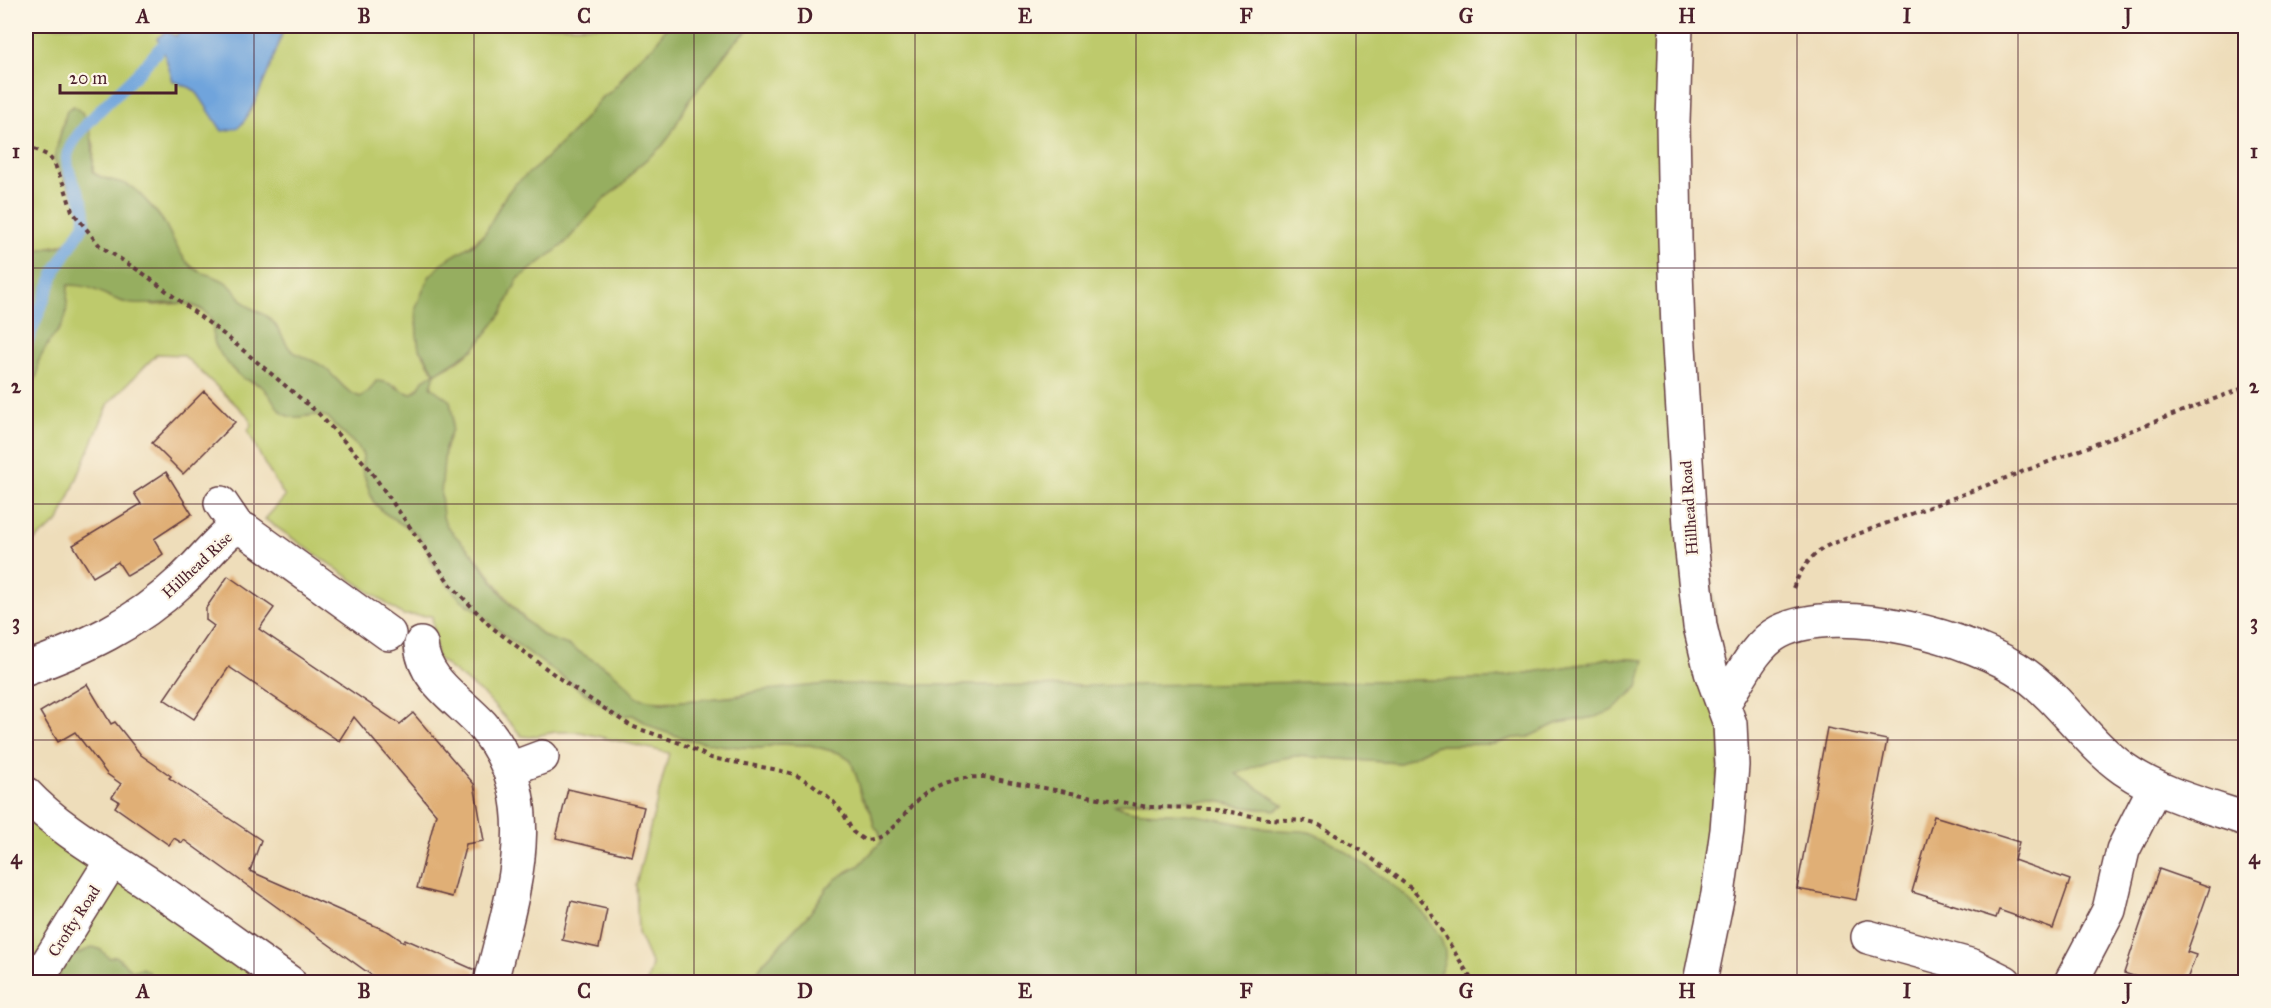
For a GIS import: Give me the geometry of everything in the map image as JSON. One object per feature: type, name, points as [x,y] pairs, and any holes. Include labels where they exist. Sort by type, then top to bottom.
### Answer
[{"type":"street","name":"Hillhead Road","points":[[1676,26],[1673,122],[1675,239],[1678,341],[1691,542],[1700,626],[1711,672],[1730,724],[1732,765],[1731,796],[1718,894],[1700,982]]},
{"type":"street","name":"Hillhead Rise","points":[[26,669],[90,644],[142,614],[179,584],[228,533],[230,516],[245,530],[389,634]]},
{"type":"street","points":[[1724,703],[1760,649],[1778,633],[1816,623],[1866,621],[1919,631],[1991,654],[2028,676],[2053,698],[2108,755],[2155,787],[2246,819]]},
{"type":"street","points":[[421,644],[424,663],[431,675],[489,734],[503,755],[516,793],[520,822],[518,862],[512,897],[491,982]]},
{"type":"street","points":[[510,770],[542,757]]},
{"type":"street","points":[[2071,982],[2109,910],[2123,850],[2155,787]]},
{"type":"street","points":[[26,794],[59,823],[289,982]]},
{"type":"street","name":"Crofty Road","points":[[36,982],[112,860]]},
{"type":"street","points":[[1868,938],[1973,966],[2006,982]]},
{"type":"path","points":[[26,145],[47,155],[53,161],[72,211],[100,246],[144,274],[245,350],[318,413],[367,466],[450,584],[490,626],[567,684],[631,726],[711,758],[794,774],[831,799],[843,813],[853,832],[864,840],[879,838],[886,833],[926,793],[949,780],[966,777],[984,777],[1148,807],[1200,807],[1269,819],[1304,821],[1318,825],[1371,857],[1412,889],[1425,904],[1473,982]]},
{"type":"path","points":[[1778,633],[1797,577],[1810,558],[1829,545],[2246,387]]},
{"type":"green space","points":[[26,26],[181,26],[176,37],[162,46],[173,81],[195,91],[218,122],[251,111],[285,26],[667,26],[654,46],[630,66],[618,84],[602,97],[574,131],[506,195],[485,233],[468,247],[416,323],[419,349],[435,373],[455,363],[474,349],[502,313],[518,279],[564,244],[606,197],[624,184],[636,168],[662,146],[690,99],[734,43],[753,26],[1674,26],[1671,179],[1724,706],[1700,982],[1435,982],[1439,973],[1432,926],[1423,913],[1408,898],[1351,855],[1317,836],[1309,832],[1276,830],[1186,814],[1141,813],[1113,805],[1148,801],[1197,800],[1261,809],[1277,808],[1284,805],[1235,774],[1272,760],[1296,756],[1400,763],[1436,745],[1494,744],[1513,738],[1528,737],[1558,723],[1595,717],[1638,687],[1644,660],[1608,658],[1488,679],[1130,686],[923,685],[757,691],[714,699],[676,701],[645,700],[636,697],[611,671],[551,640],[532,626],[513,606],[481,563],[448,528],[443,518],[441,485],[443,460],[452,429],[438,394],[431,387],[434,374],[411,394],[395,385],[369,391],[360,397],[345,388],[320,366],[294,352],[288,347],[273,322],[247,305],[228,284],[188,264],[163,220],[138,193],[128,186],[93,172],[94,145],[82,112],[64,119],[54,159],[83,209],[80,224],[69,241],[48,247],[26,272]]},
{"type":"green space","points":[[667,26],[753,26],[734,43],[690,99],[662,146],[636,168],[624,184],[606,197],[564,244],[518,279],[502,313],[474,349],[435,374],[431,387],[450,401],[453,417],[452,429],[445,448],[441,494],[443,517],[447,527],[472,553],[508,602],[545,637],[568,645],[611,671],[626,684],[636,697],[661,703],[741,696],[757,691],[828,684],[1079,686],[1488,679],[1608,658],[1645,660],[1638,687],[1611,711],[1595,717],[1558,723],[1528,737],[1513,738],[1494,744],[1436,745],[1400,763],[1296,756],[1272,760],[1236,774],[1284,805],[1275,810],[1218,801],[1140,800],[1114,805],[1140,812],[1186,814],[1265,829],[1308,832],[1331,842],[1359,860],[1412,901],[1429,921],[1439,935],[1445,953],[1443,966],[1435,982],[751,982],[764,962],[810,913],[828,887],[837,878],[859,866],[882,841],[879,831],[874,826],[871,811],[861,795],[851,761],[839,753],[810,745],[777,744],[762,748],[727,746],[690,740],[656,729],[633,715],[621,716],[604,706],[508,638],[474,608],[460,599],[436,570],[427,549],[417,534],[383,512],[373,501],[362,469],[363,455],[358,447],[328,417],[288,416],[280,410],[265,389],[244,379],[217,348],[211,321],[200,308],[183,303],[125,303],[87,287],[68,285],[66,316],[38,362],[38,372],[26,401],[26,272],[38,250],[63,245],[73,238],[79,227],[83,209],[54,159],[67,110],[74,106],[86,120],[93,146],[93,173],[128,185],[138,192],[162,220],[188,263],[197,270],[231,286],[247,305],[276,325],[288,347],[294,352],[320,365],[345,388],[360,397],[369,391],[376,381],[386,382],[411,394],[418,389],[423,380],[435,373],[419,349],[417,334],[416,307],[429,277],[446,260],[477,242],[515,184],[539,165],[574,131],[602,97],[618,84],[637,59],[654,46]]},
{"type":"green space","points":[[68,285],[81,285],[94,288],[109,296],[155,305],[187,303],[206,312],[212,322],[215,344],[234,371],[263,387],[267,393],[302,417],[316,415],[329,417],[334,425],[358,447],[363,456],[362,469],[373,501],[383,512],[417,534],[427,549],[430,560],[466,604],[474,608],[508,638],[581,691],[621,716],[633,715],[656,729],[690,740],[743,747],[762,748],[777,744],[810,745],[839,753],[851,761],[861,795],[871,811],[874,826],[879,831],[882,841],[859,866],[848,871],[828,887],[810,913],[764,962],[751,982],[647,982],[652,965],[638,933],[636,884],[669,753],[580,732],[522,736],[485,696],[437,658],[432,616],[403,615],[265,519],[285,497],[248,431],[251,425],[249,417],[183,355],[157,354],[109,403],[59,521],[26,547],[26,401],[38,372],[38,362],[61,327],[65,316]]},
{"type":"green space","points":[[26,796],[110,861],[26,982]]},
{"type":"green space","points":[[113,861],[288,982],[154,982],[149,973],[142,969],[132,971],[116,956],[109,958],[86,950],[67,959],[60,971],[60,982],[37,982]]},
{"type":"green space","points":[[93,947],[101,950],[109,958],[116,956],[132,971],[142,968],[149,973],[154,982],[60,982],[60,971],[67,959]]},
{"type":"water","points":[[181,26],[284,26],[259,94],[240,126],[222,131],[198,94],[191,88],[173,81],[162,46],[157,38],[166,32],[176,36]]},
{"type":"building","points":[[204,391],[235,422],[183,474],[152,443]]},
{"type":"building","points":[[166,472],[192,514],[154,539],[163,554],[156,559],[127,576],[118,562],[93,577],[73,545],[141,504],[134,493]]},
{"type":"building","points":[[228,576],[274,608],[259,629],[400,724],[413,713],[474,784],[484,841],[466,844],[452,897],[417,888],[436,814],[354,717],[339,741],[229,667],[194,719],[164,699],[214,626],[206,620],[206,608]]},
{"type":"building","points":[[87,684],[111,724],[115,722],[141,755],[171,776],[169,778],[261,840],[250,871],[389,932],[404,942],[405,939],[475,970],[473,982],[381,982],[184,840],[182,843],[174,838],[169,845],[115,807],[119,801],[112,797],[121,784],[107,774],[75,732],[58,742],[40,712]]},
{"type":"building","points":[[1827,728],[1887,740],[1856,900],[1797,889]]},
{"type":"building","points":[[568,789],[644,807],[632,856],[556,838]]},
{"type":"building","points":[[1934,816],[2019,842],[2014,860],[2070,880],[2053,929],[1999,910],[1996,918],[1912,892]]},
{"type":"building","points":[[2159,869],[2210,887],[2187,952],[2196,955],[2186,982],[2152,982],[2124,973]]},
{"type":"building","points":[[571,901],[607,909],[599,948],[562,940]]},
{"type":"waterway","points":[[84,225],[84,207],[68,168],[69,150],[94,116],[162,46]]},
{"type":"waterway","points":[[26,345],[56,269],[82,228]]}]
